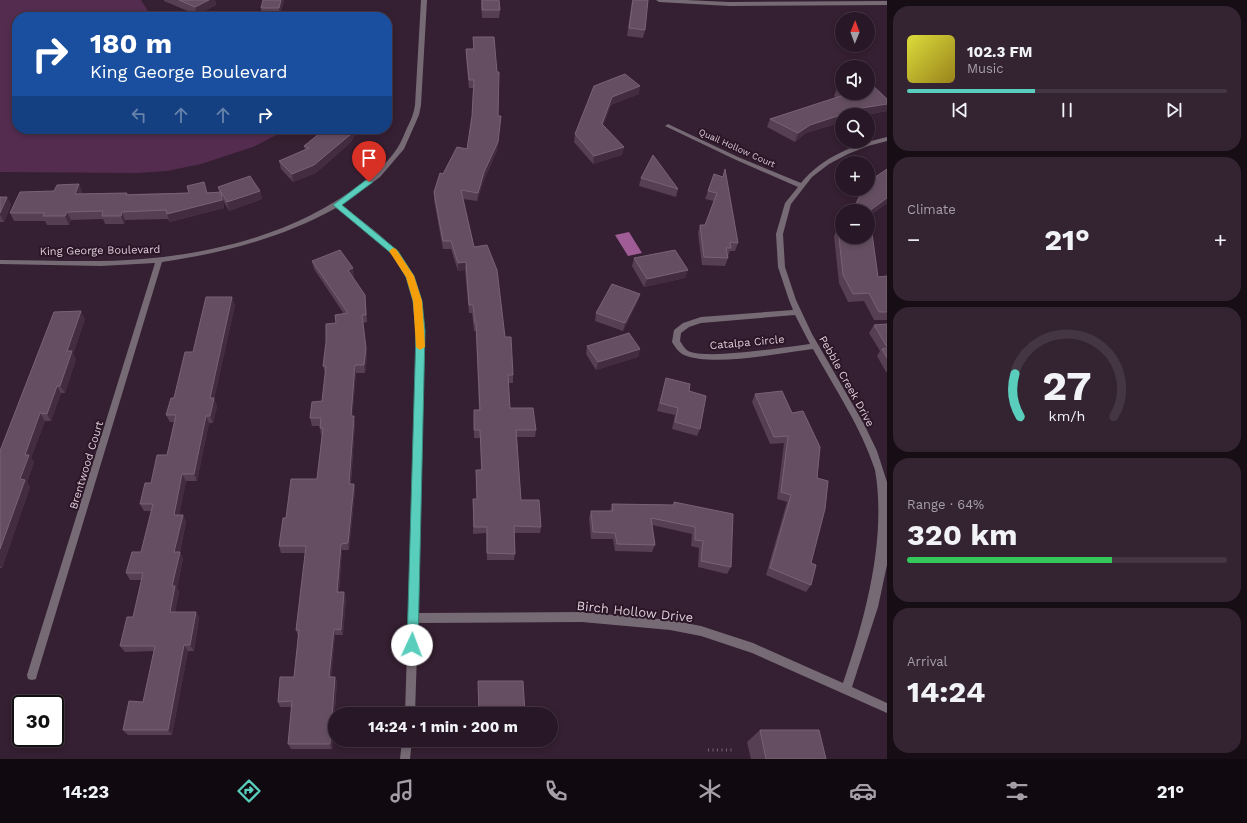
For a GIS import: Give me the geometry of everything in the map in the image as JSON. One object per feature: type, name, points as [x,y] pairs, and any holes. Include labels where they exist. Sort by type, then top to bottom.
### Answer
[{"type":"street","name":"King George Boulevard","points":[[0,262],[159,260],[193,256],[229,248],[296,225],[337,205],[378,175],[402,148],[416,114],[424,0]]},
{"type":"street","points":[[659,0],[729,4],[887,4]]},
{"type":"street","name":"Quail Hollow Court","points":[[668,126],[736,158],[800,185]]},
{"type":"street","name":"Pebble Creek Drive","points":[[846,690],[881,576],[886,533],[886,500],[877,465],[860,425],[796,312],[783,276],[779,238],[786,208],[800,185],[823,164],[848,150],[887,139]]},
{"type":"street","points":[[337,205],[395,252],[410,276],[418,301],[421,331],[410,707]]},
{"type":"street","name":"Brentwood Court","points":[[32,675],[159,260]]},
{"type":"street","name":"Catalpa Circle","points":[[796,312],[701,320],[686,325],[677,332],[676,342],[685,353],[698,356],[716,357],[815,346]]},
{"type":"street","name":"Birch Hollow Drive","points":[[413,618],[582,617],[670,625],[701,631],[753,648],[887,708]]},
{"type":"street","points":[[405,759],[406,747]]},
{"type":"path","points":[[708,750],[733,750]]},
{"type":"shaded area","points":[[0,0],[141,0],[148,11],[151,12],[12,12],[12,134],[278,134],[253,147],[201,164],[167,171],[137,173],[0,172]]},
{"type":"shaded area","points":[[629,232],[642,253],[628,256],[615,235]]},
{"type":"building","points":[[179,0],[209,0],[195,7]]},
{"type":"building","points":[[263,0],[281,0],[279,8],[261,8]]},
{"type":"building","points":[[482,0],[499,0],[500,10],[482,10]]},
{"type":"building","points":[[633,0],[648,0],[645,30],[629,28]]},
{"type":"building","points":[[473,37],[494,37],[497,72],[499,72],[498,116],[501,116],[498,142],[484,172],[478,193],[461,190],[474,247],[487,245],[497,270],[505,337],[511,337],[513,375],[508,375],[510,408],[533,408],[536,430],[516,430],[521,500],[539,500],[541,527],[514,526],[515,554],[487,553],[487,527],[474,527],[473,499],[477,499],[476,470],[482,470],[480,430],[474,430],[474,410],[480,410],[476,323],[473,305],[469,305],[466,262],[458,263],[451,241],[443,241],[434,192],[440,173],[443,174],[457,147],[467,149],[472,116],[474,80],[469,80],[466,49],[474,49]]},
{"type":"building","points":[[625,74],[640,86],[612,97],[602,124],[624,147],[594,156],[575,134],[594,86]]},
{"type":"building","points":[[875,88],[887,99],[887,104],[862,108],[835,108],[835,117],[810,125],[798,133],[770,119],[835,98],[835,100],[875,100]]},
{"type":"building","points":[[319,134],[351,134],[314,165],[292,174],[279,161],[309,148],[304,146]]},
{"type":"building","points":[[653,155],[678,189],[641,178]]},
{"type":"building","points":[[725,169],[738,243],[730,242],[731,248],[726,248],[728,258],[704,257],[700,225],[705,225],[717,193],[708,191],[714,174],[723,177]]},
{"type":"building","points":[[887,169],[887,198],[875,207],[875,204],[856,204],[860,196],[875,196],[875,177]]},
{"type":"building","points":[[250,176],[260,191],[227,202],[218,187]]},
{"type":"building","points":[[204,182],[207,193],[221,192],[222,200],[167,214],[166,210],[122,212],[121,216],[102,216],[103,211],[67,212],[65,216],[43,216],[45,213],[10,213],[20,192],[54,191],[57,185],[79,184],[75,194],[127,193],[126,195],[189,193],[187,186]]},
{"type":"building","points":[[0,197],[7,197],[0,213]]},
{"type":"building","points":[[840,244],[874,244],[878,277],[887,276],[887,312],[879,312],[869,293],[853,294],[843,275]]},
{"type":"building","points":[[340,250],[353,268],[348,270],[365,295],[366,315],[362,315],[366,348],[364,365],[355,365],[351,416],[354,416],[349,484],[354,484],[348,543],[341,544],[337,592],[344,592],[341,630],[334,629],[329,677],[335,677],[333,707],[328,707],[328,744],[288,744],[292,701],[278,702],[280,677],[294,677],[299,630],[296,630],[306,546],[279,546],[283,518],[286,518],[291,479],[317,479],[323,428],[320,428],[321,418],[310,418],[312,402],[322,401],[326,366],[323,366],[326,342],[326,324],[336,323],[335,315],[348,313],[312,261]]},
{"type":"building","points":[[675,250],[688,270],[647,279],[634,258]]},
{"type":"building","points":[[612,284],[640,294],[625,323],[596,313]]},
{"type":"building","points":[[206,297],[232,297],[210,398],[214,398],[210,416],[206,416],[194,474],[182,474],[174,515],[183,515],[174,552],[180,552],[172,586],[175,586],[170,612],[196,612],[190,645],[184,645],[168,730],[123,730],[129,701],[143,702],[155,646],[120,646],[127,617],[133,617],[143,573],[126,573],[132,552],[141,552],[153,504],[140,504],[145,483],[151,483],[157,455],[167,455],[176,415],[166,415],[171,398],[174,398],[185,352],[193,352]]},
{"type":"building","points":[[81,311],[67,351],[72,351],[60,386],[57,386],[47,414],[40,413],[25,455],[29,455],[20,479],[25,480],[0,549],[0,451],[54,312]]},
{"type":"building","points":[[887,324],[887,347],[874,325]]},
{"type":"building","points":[[629,333],[640,349],[598,362],[587,346]]},
{"type":"building","points":[[887,348],[887,358],[882,349]]},
{"type":"building","points":[[666,378],[690,384],[689,391],[706,396],[700,429],[675,422],[678,408],[660,403]]},
{"type":"building","points":[[782,391],[792,413],[803,411],[820,447],[817,478],[828,481],[825,509],[811,563],[816,565],[811,585],[770,568],[791,495],[781,492],[788,436],[774,437],[755,394]]},
{"type":"building","points":[[674,502],[733,514],[731,567],[701,561],[703,541],[695,540],[695,527],[651,518],[655,545],[617,544],[615,533],[593,532],[591,511],[613,511],[612,504],[674,505]]},
{"type":"building","points":[[478,681],[523,681],[525,707],[479,707]]},
{"type":"building","points":[[760,730],[819,730],[826,759],[766,759]]},
{"type":"slow traffic","points":[[393,251],[410,276],[418,301],[421,331],[420,347]]},
{"type":"route","points":[[369,182],[337,205],[395,252],[410,276],[418,301],[421,331],[412,645]]}]
